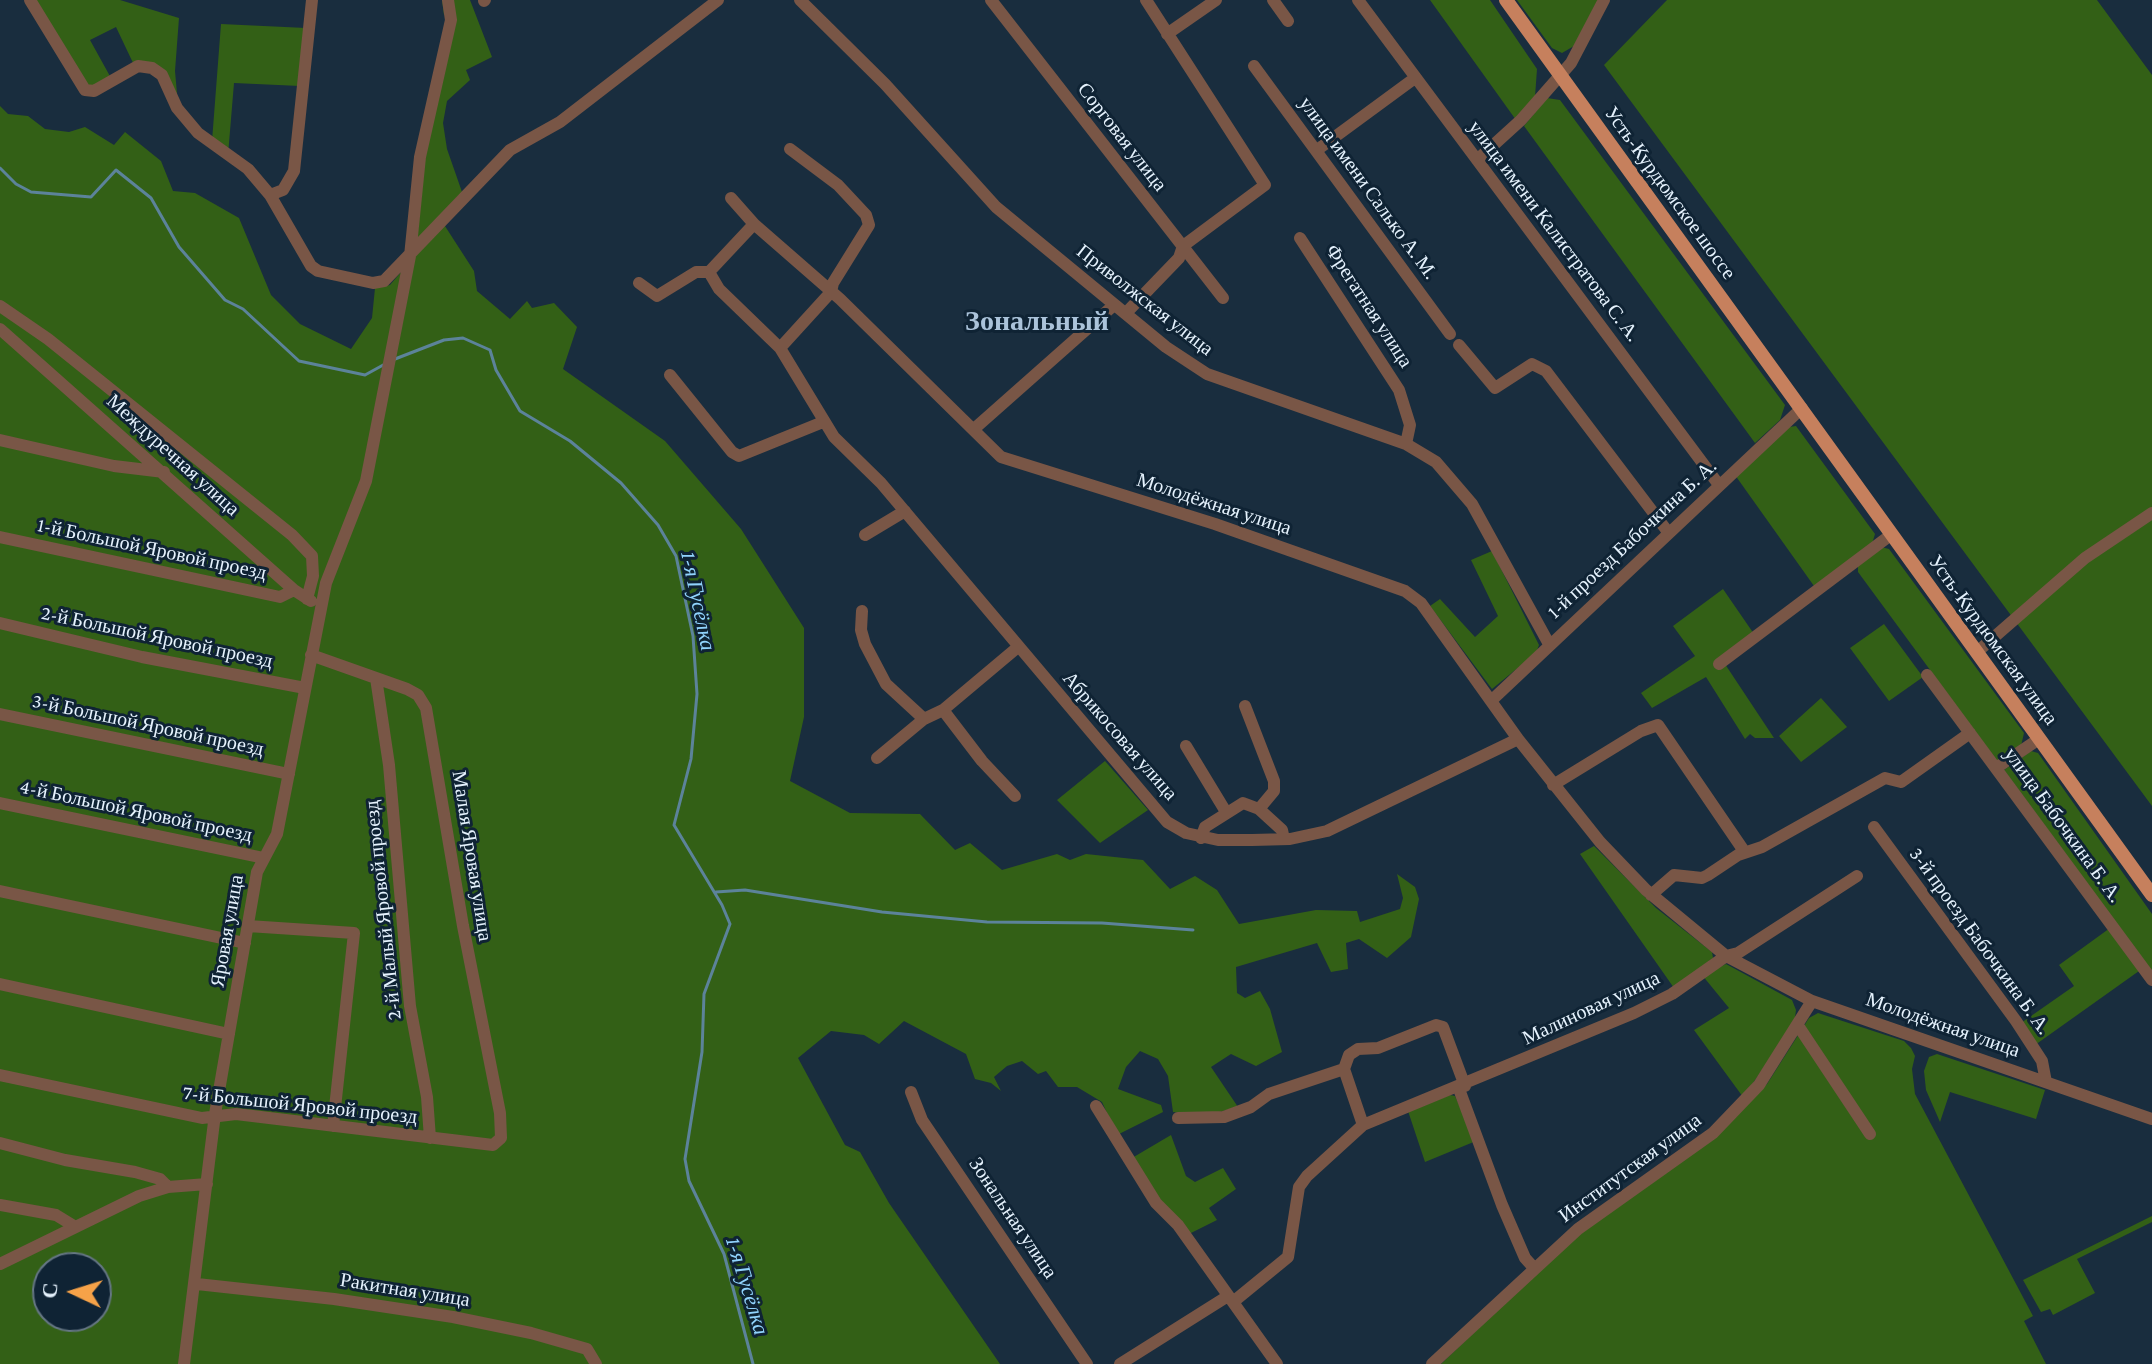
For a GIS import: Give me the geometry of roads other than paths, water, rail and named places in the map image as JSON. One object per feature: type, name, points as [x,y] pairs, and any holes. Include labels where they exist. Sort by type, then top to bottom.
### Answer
[{"type":"main road","name":"Усть-Курдюмское шоссе","points":[[1506,0],[1802,408]]},
{"type":"main road","name":"Усть-Курдюмская улица","points":[[1802,408],[2152,895]]},
{"type":"street","points":[[30,0],[85,90],[94,91],[138,66],[152,68],[162,75],[177,108],[198,133],[248,169],[270,195],[305,259],[318,271],[373,283],[384,281],[410,256],[437,222],[510,150],[560,122],[718,0]]},
{"type":"street","points":[[270,195],[283,190],[294,171],[312,0]]},
{"type":"street","name":"Яровая улица","points":[[184,1364],[197,1284],[215,1114],[257,872],[277,834],[326,583],[366,481],[410,256],[420,157],[451,20],[448,0]]},
{"type":"street","name":"Приволжская улица","points":[[800,0],[885,84],[996,207],[1114,305],[1207,374],[1406,444],[1436,462],[1459,486],[1549,644]]},
{"type":"street","name":"Сорговая улица","points":[[991,0],[1223,298]]},
{"type":"street","points":[[1126,313],[1179,258],[1183,246],[1265,185],[1146,0]]},
{"type":"street","points":[[1167,34],[1216,0]]},
{"type":"street","points":[[1273,0],[1288,21]]},
{"type":"street","name":"улица имени Калистратова С. А.","points":[[1358,0],[1719,485]]},
{"type":"street","points":[[1477,160],[1521,120],[1571,63],[1604,0]]},
{"type":"street","name":"улица имени Салько А. М.","points":[[1254,66],[1450,334]]},
{"type":"street","points":[[1317,150],[1415,78]]},
{"type":"street","points":[[780,348],[831,292],[833,283],[869,225],[866,215],[838,185],[790,149]]},
{"type":"street","name":"Молодёжная улица","points":[[731,198],[754,224],[831,292],[991,449],[1011,461],[1215,524],[1405,591],[1421,603],[1553,785],[1651,895],[1726,956],[1812,1001],[2152,1119]]},
{"type":"street","points":[[639,283],[657,296],[696,272],[709,272],[754,224]]},
{"type":"street","name":"Фрегатная улица","points":[[1300,238],[1399,390],[1410,425],[1406,444]]},
{"type":"street","name":"Абрикосовая улица","points":[[709,272],[719,289],[780,348],[823,422],[905,511],[1167,822],[1201,838],[1284,839],[1327,831],[1518,739]]},
{"type":"street","points":[[974,429],[1114,305]]},
{"type":"street","points":[[0,306],[48,339],[292,535],[312,556],[313,576],[307,599]]},
{"type":"street","name":"Междуречная улица","points":[[0,329],[6,342],[164,472],[294,590],[320,607]]},
{"type":"street","points":[[1459,345],[1495,388],[1532,364],[1546,371],[1668,532]]},
{"type":"street","points":[[670,375],[732,452],[739,456],[823,422]]},
{"type":"street","name":"1-й проезд Бабочкина Б. А.","points":[[1492,700],[1802,408]]},
{"type":"street","points":[[0,440],[114,466],[164,472]]},
{"type":"street","points":[[865,535],[905,511]]},
{"type":"street","points":[[1977,652],[2085,558],[2152,513]]},
{"type":"street","points":[[1719,664],[1892,534]]},
{"type":"street","name":"1-й Большой Яровой проезд","points":[[0,537],[280,597],[294,590]]},
{"type":"street","points":[[862,611],[861,630],[865,644],[886,684],[924,719]]},
{"type":"street","name":"2-й Большой Яровой проезд","points":[[0,623],[142,657],[305,688]]},
{"type":"street","points":[[877,758],[924,719],[943,710],[1018,647]]},
{"type":"street","name":"Малая Яровая улица","points":[[311,655],[418,695],[426,708],[465,939],[500,1113],[501,1138]]},
{"type":"street","name":"улица Бабочкина Б. А.","points":[[1927,675],[2152,980]]},
{"type":"street","name":"2-й Малый Яровой проезд","points":[[376,678],[389,765],[410,1006],[427,1097],[430,1138]]},
{"type":"street","points":[[1245,706],[1274,781],[1274,791],[1259,809]]},
{"type":"street","points":[[943,710],[982,761],[1015,796]]},
{"type":"street","name":"3-й Большой Яровой проезд","points":[[0,714],[289,774]]},
{"type":"street","points":[[1553,785],[1641,731],[1658,725],[1744,851]]},
{"type":"street","points":[[1651,895],[1674,875],[1702,878],[1744,851],[1762,847],[1885,778],[1893,783],[1901,782],[1970,733]]},
{"type":"street","points":[[1996,768],[2039,739]]},
{"type":"street","name":"Абрикосовая улица","points":[[1186,746],[1226,812]]},
{"type":"street","name":"4-й Большой Яровой проезд","points":[[0,803],[264,858]]},
{"type":"street","points":[[1201,838],[1205,827],[1243,803],[1259,809],[1282,830],[1284,839]]},
{"type":"street","name":"3-й проезд Бабочкина Б. А.","points":[[1874,827],[2016,1021],[2042,1061],[2046,1082]]},
{"type":"street","points":[[1726,956],[1738,953],[1857,876]]},
{"type":"street","points":[[0,891],[245,943]]},
{"type":"street","points":[[248,926],[354,933],[333,1126]]},
{"type":"street","name":"Малиновая улица","points":[[1120,1364],[1230,1299],[1288,1257],[1299,1187],[1363,1125],[1462,1087],[1634,1013],[1672,994],[1726,956]]},
{"type":"street","points":[[0,984],[229,1034]]},
{"type":"street","name":"Институтская улица","points":[[1432,1364],[1578,1229],[1713,1133],[1759,1085],[1799,1027],[1812,1001]]},
{"type":"street","points":[[1363,1125],[1344,1069],[1349,1055],[1358,1049],[1378,1048],[1436,1025],[1443,1027],[1502,1205],[1525,1258],[1534,1268]]},
{"type":"street","points":[[1799,1027],[1870,1134]]},
{"type":"street","points":[[1178,1118],[1224,1117],[1251,1107],[1269,1094],[1344,1069]]},
{"type":"street","name":"7-й Большой Яровой проезд","points":[[0,1075],[202,1118],[215,1114],[493,1145],[501,1138]]},
{"type":"street","name":"Зональная улица","points":[[911,1092],[922,1120],[1087,1364]]},
{"type":"street","points":[[1096,1106],[1156,1203],[1178,1225],[1277,1364]]},
{"type":"street","points":[[0,1143],[65,1160],[135,1172],[160,1179],[168,1187]]},
{"type":"street","points":[[0,1264],[139,1196],[168,1187],[207,1184]]},
{"type":"street","points":[[0,1205],[56,1215],[74,1226]]},
{"type":"street","name":"Ракитная улица","points":[[197,1284],[334,1299],[453,1317],[531,1333],[587,1349],[596,1364]]},
{"type":"waterway","name":"1-я Гусёлка","points":[[0,168],[16,184],[31,192],[91,197],[116,170],[151,198],[179,247],[225,300],[243,309],[299,361],[365,375],[385,364]]},
{"type":"waterway","name":"1-я Гусёлка","points":[[395,359],[444,340],[463,338],[490,350],[496,370],[520,411],[570,441],[621,483],[658,525],[676,556],[693,636],[697,694],[691,759],[674,825],[730,924],[704,994],[702,1052],[685,1159],[689,1181],[724,1254],[753,1364]]},
{"type":"waterway","points":[[716,892],[745,890],[882,912],[987,922],[1102,923],[1193,930]]},
{"type":"district","name":"Зональный","points":[[1037,321]]}]
